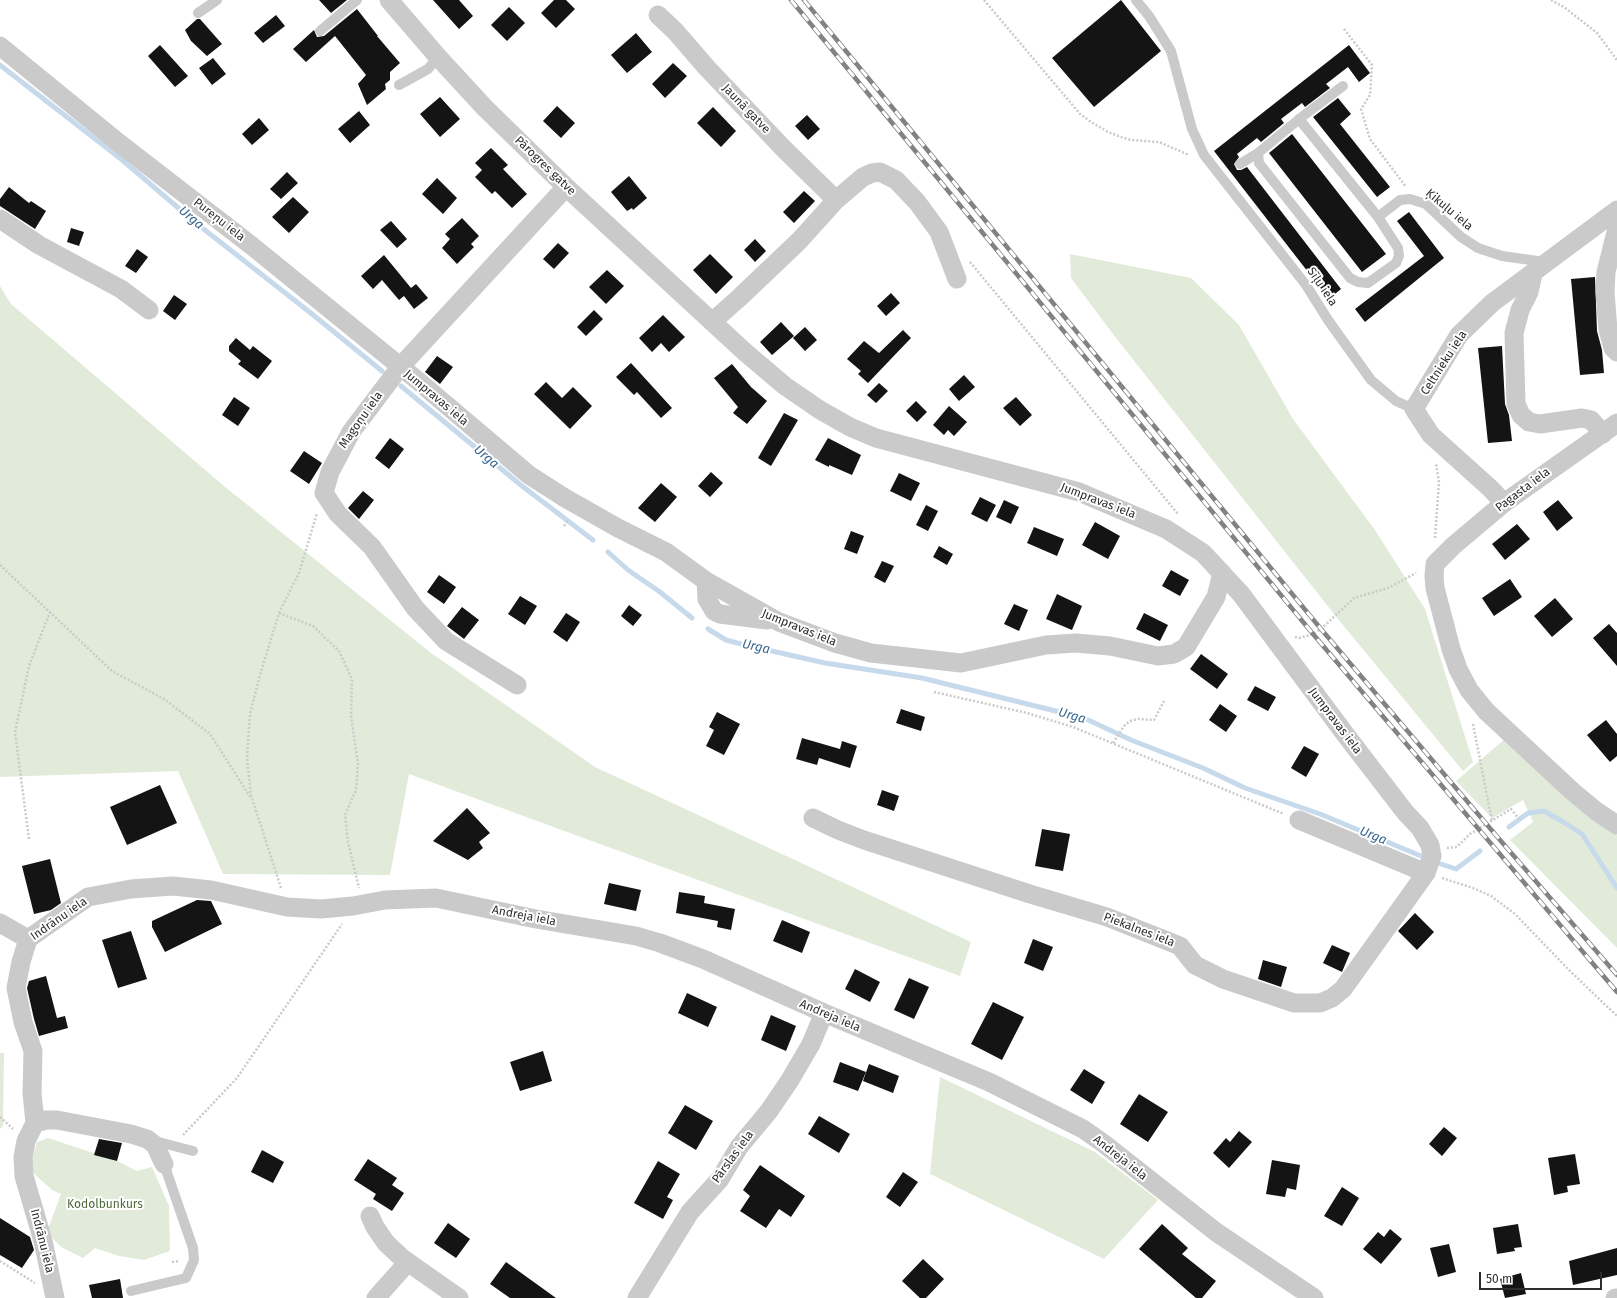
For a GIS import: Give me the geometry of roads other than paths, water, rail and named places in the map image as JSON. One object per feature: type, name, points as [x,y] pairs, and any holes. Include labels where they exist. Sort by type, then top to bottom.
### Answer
[{"type":"street","name":"Pārogres gatve","points":[[389,0],[438,57],[485,108],[566,187],[712,322]]},
{"type":"street","name":"Jaunā gatve","points":[[658,15],[675,31],[707,68],[783,148],[836,200]]},
{"type":"street","name":"Pureņu iela","points":[[0,46],[119,143],[252,246],[400,367]]},
{"type":"street","points":[[712,322],[799,240],[836,200],[863,177],[872,173],[880,172],[896,180],[917,202],[939,232],[957,279]]},
{"type":"street","name":"Magoņu iela","points":[[517,685],[446,641],[415,608],[372,547],[338,514],[324,493],[330,472],[351,432],[400,367],[566,187]]},
{"type":"street","points":[[1617,216],[1606,272],[1605,292],[1608,330],[1613,348],[1617,352]]},
{"type":"street","name":"Celtnieku iela","points":[[1504,503],[1491,489],[1431,435],[1414,409],[1458,335],[1492,303],[1539,268],[1617,216]]},
{"type":"street","points":[[0,219],[39,245],[122,289],[149,310]]},
{"type":"street","points":[[1539,268],[1520,310],[1514,333],[1516,404],[1521,415],[1529,422],[1540,424],[1582,418],[1610,429]]},
{"type":"street","name":"Jumpravas iela","points":[[712,322],[785,386],[820,410],[850,427],[876,438],[1079,492],[1166,529],[1203,553],[1241,594],[1405,812],[1420,828],[1430,845],[1432,856],[1426,873]]},
{"type":"street","name":"Jumpravas iela","points":[[400,367],[529,476],[618,528],[666,552],[706,581],[708,599],[714,611],[720,614],[779,622],[835,643],[871,653],[961,663],[1046,645],[1076,643],[1110,646],[1158,656],[1174,654],[1186,647],[1216,597],[1222,574]]},
{"type":"street","name":"Pagasta iela","points":[[1610,429],[1567,457],[1504,503],[1452,546],[1435,564],[1435,588],[1458,669],[1470,690],[1486,712],[1572,791],[1596,811],[1617,825]]},
{"type":"street","name":"Piekalnes iela","points":[[813,818],[864,840],[1030,894],[1107,917],[1180,946],[1195,964],[1223,979],[1294,1003],[1320,1003],[1332,998],[1343,989],[1426,873]]},
{"type":"street","points":[[1299,820],[1426,873]]},
{"type":"street","name":"Indrānu iela","points":[[55,1297],[43,1241],[24,1176],[23,1157],[25,1147],[35,1123],[32,1093],[33,1051],[23,1022],[16,988],[28,939],[88,897],[131,889],[180,886],[211,890],[287,907]]},
{"type":"street","name":"Andreja iela","points":[[287,907],[321,909],[353,906],[385,900],[436,898],[536,919],[636,936],[703,959],[824,1014],[989,1082],[1082,1129],[1216,1232],[1314,1298]]},
{"type":"street","points":[[0,923],[28,939]]},
{"type":"street","name":"Pārslas iela","points":[[637,1298],[690,1212],[720,1179],[739,1148],[790,1080],[811,1044],[824,1014]]},
{"type":"street","points":[[35,1123],[46,1120],[57,1120],[131,1134],[147,1139],[155,1145],[164,1164]]},
{"type":"street","points":[[370,1216],[375,1227],[386,1243],[414,1267],[459,1298]]},
{"type":"street","points":[[376,1298],[414,1267]]},
{"type":"lane","points":[[198,13],[217,0]]},
{"type":"lane","points":[[320,31],[357,0]]},
{"type":"lane","name":"Sīļu iela","points":[[1136,0],[1150,16],[1171,51],[1192,128],[1204,155],[1306,285],[1328,320],[1371,380],[1396,401],[1414,409]]},
{"type":"lane","points":[[399,85],[428,69],[438,57]]},
{"type":"lane","points":[[1240,164],[1258,153],[1299,119],[1343,86]]},
{"type":"lane","points":[[1258,153],[1260,163],[1350,278],[1358,282],[1368,283],[1396,262],[1399,256],[1398,248],[1378,217],[1299,119]]},
{"type":"lane","name":"Ķikuļu iela","points":[[1378,217],[1400,200],[1410,199],[1426,204],[1461,237],[1478,248],[1539,268]]},
{"type":"lane","points":[[147,1139],[174,1144],[194,1151]]},
{"type":"lane","points":[[131,1291],[186,1278],[194,1260],[193,1248],[164,1164]]},
{"type":"waterway","name":"Urga","points":[[0,65],[121,159],[196,223],[382,371]]},
{"type":"waterway","name":"Urga","points":[[401,386],[522,486],[593,540]]},
{"type":"waterway","name":"Urga","points":[[608,552],[628,570],[660,592],[692,618]]},
{"type":"waterway","name":"Urga","points":[[708,629],[726,640],[741,644],[825,663],[922,678],[1084,718],[1131,740],[1203,768],[1245,788],[1320,814],[1421,856]]},
{"type":"waterway","name":"Urga","points":[[1509,827],[1528,813],[1544,811],[1582,834],[1617,888]]},
{"type":"waterway","name":"Urga","points":[[1441,864],[1456,869],[1480,851]]},
{"type":"railway","points":[[791,0],[1313,634],[1617,992]]},
{"type":"railway","points":[[804,0],[1321,629],[1617,975]]},
{"type":"park label","name":"Kodolbunkurs","points":[[105,1205]]}]
